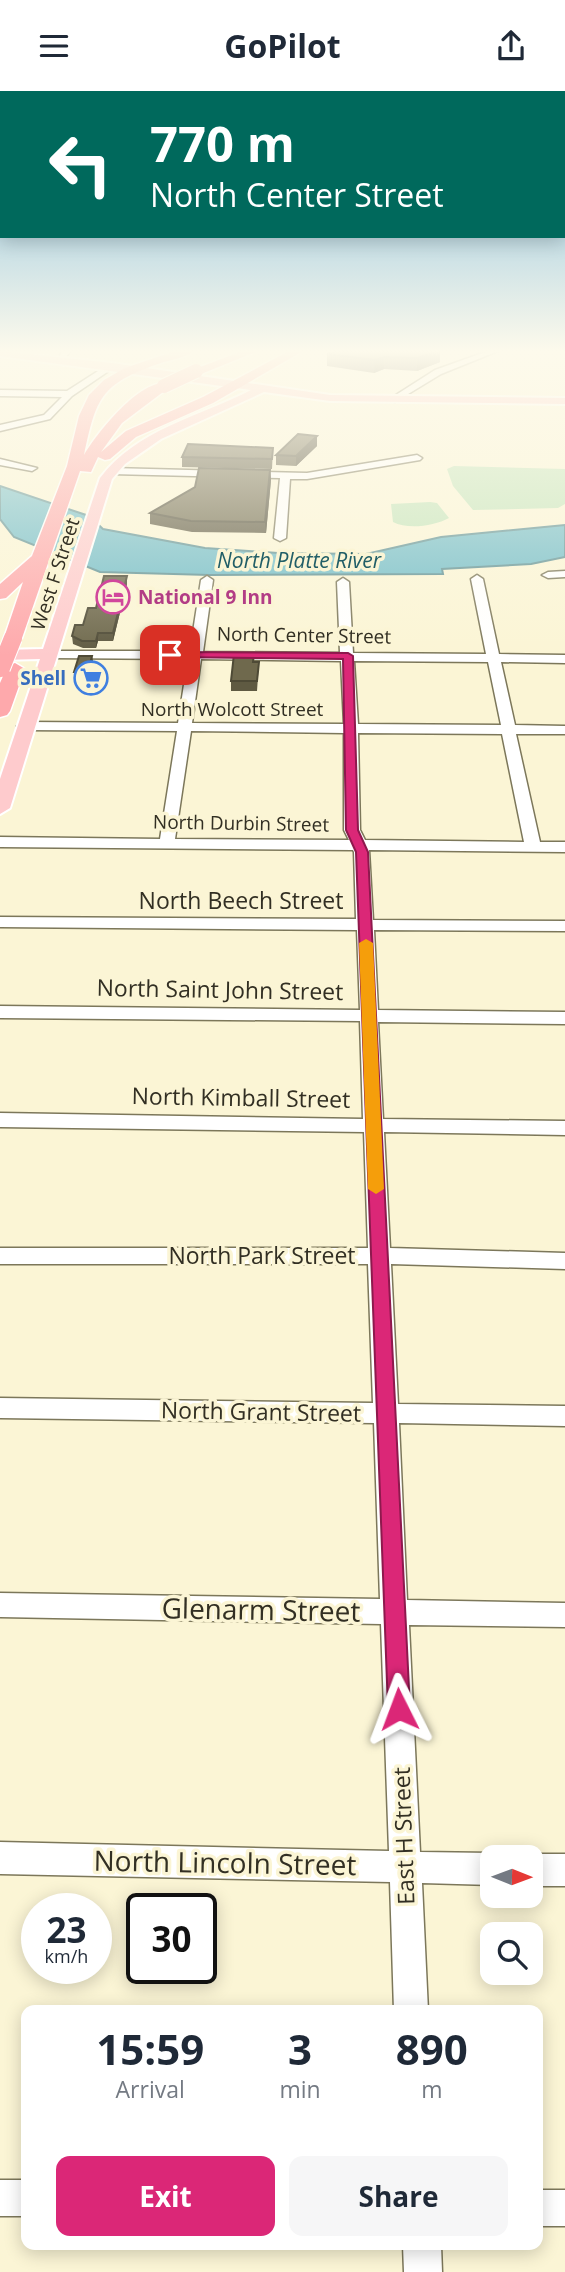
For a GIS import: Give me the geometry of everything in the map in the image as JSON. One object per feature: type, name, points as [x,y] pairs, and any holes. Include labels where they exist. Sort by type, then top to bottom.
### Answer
[{"type":"highway","points":[[70,501],[78,453]]},
{"type":"highway","points":[[75,463],[81,453]]},
{"type":"highway","points":[[0,711],[4,666],[19,638],[46,559],[92,453]]},
{"type":"highway","points":[[70,501],[108,453]]},
{"type":"highway","points":[[0,594],[46,559]]},
{"type":"main road","name":"West F Street","points":[[50,655],[106,478],[130,453]]},
{"type":"main road","name":"North Center Street","points":[[4,666],[50,655]]},
{"type":"main road","points":[[0,808],[24,726],[50,655]]},
{"type":"street","points":[[111,471],[307,476],[417,459]]},
{"type":"street","points":[[0,462],[32,468]]},
{"type":"street","points":[[280,538],[285,475]]},
{"type":"street","points":[[548,575],[565,574]]},
{"type":"street","points":[[477,579],[496,658],[533,847]]},
{"type":"street","points":[[167,843],[206,580]]},
{"type":"street","name":"East H Street","points":[[343,582],[351,729],[352,830],[362,852],[411,2005]]},
{"type":"street","name":"North Center Street","points":[[50,655],[565,659]]},
{"type":"street","name":"North Wolcott Street","points":[[24,726],[565,730]]},
{"type":"street","name":"North Durbin Street","points":[[0,842],[565,847]]},
{"type":"street","name":"North Beech Street","points":[[0,922],[565,926]]},
{"type":"street","name":"North Saint John Street","points":[[0,1012],[565,1018]]},
{"type":"street","name":"North Kimball Street","points":[[0,1120],[565,1128]]},
{"type":"street","name":"North Park Street","points":[[0,1256],[380,1256],[565,1261]]},
{"type":"street","name":"North Grant Street","points":[[0,1408],[565,1416]]},
{"type":"street","name":"Glenarm Street","points":[[0,1605],[565,1615]]},
{"type":"street","name":"North Lincoln Street","points":[[0,1858],[480,1869]]},
{"type":"street","points":[[543,1870],[565,1870]]},
{"type":"street","points":[[0,2197],[21,2198]]},
{"type":"street","points":[[543,2208],[565,2209]]},
{"type":"street","points":[[422,2250],[423,2272]]},
{"type":"green space","points":[[454,466],[565,469],[565,504],[558,508],[473,510],[453,486],[447,469]]},
{"type":"green space","points":[[437,503],[449,518],[421,526],[406,526],[393,522],[391,504]]},
{"type":"water","name":"North Platte River","points":[[0,486],[89,516],[103,529],[205,548],[278,553],[366,554],[441,537],[565,525],[565,557],[531,564],[442,569],[443,574],[210,575],[100,572],[14,537],[0,519]]},
{"type":"building","points":[[184,453],[273,453],[272,459],[182,457]]},
{"type":"building","points":[[278,453],[299,453],[296,456],[276,455]]},
{"type":"building","points":[[199,468],[270,470],[265,522],[191,521],[150,513],[195,487]]},
{"type":"building","points":[[104,576],[127,576],[113,633],[98,633],[96,641],[82,641],[72,636],[75,625],[83,625],[88,608],[96,608]]},
{"type":"building","points":[[234,654],[254,654],[253,662],[259,662],[257,681],[231,681]]},
{"type":"building","name":"Shell","points":[[79,656],[92,656],[88,672],[74,672]]},
{"type":"slow traffic","points":[[366,943],[376,1189]]},
{"type":"place","name":"National 9 Inn","points":[[113,597]]},
{"type":"place","name":"Shell","points":[[91,678]]},
{"type":"route","points":[[170,655],[348,656],[352,830],[362,852],[383,1329],[388,1509],[399,1709]]}]
